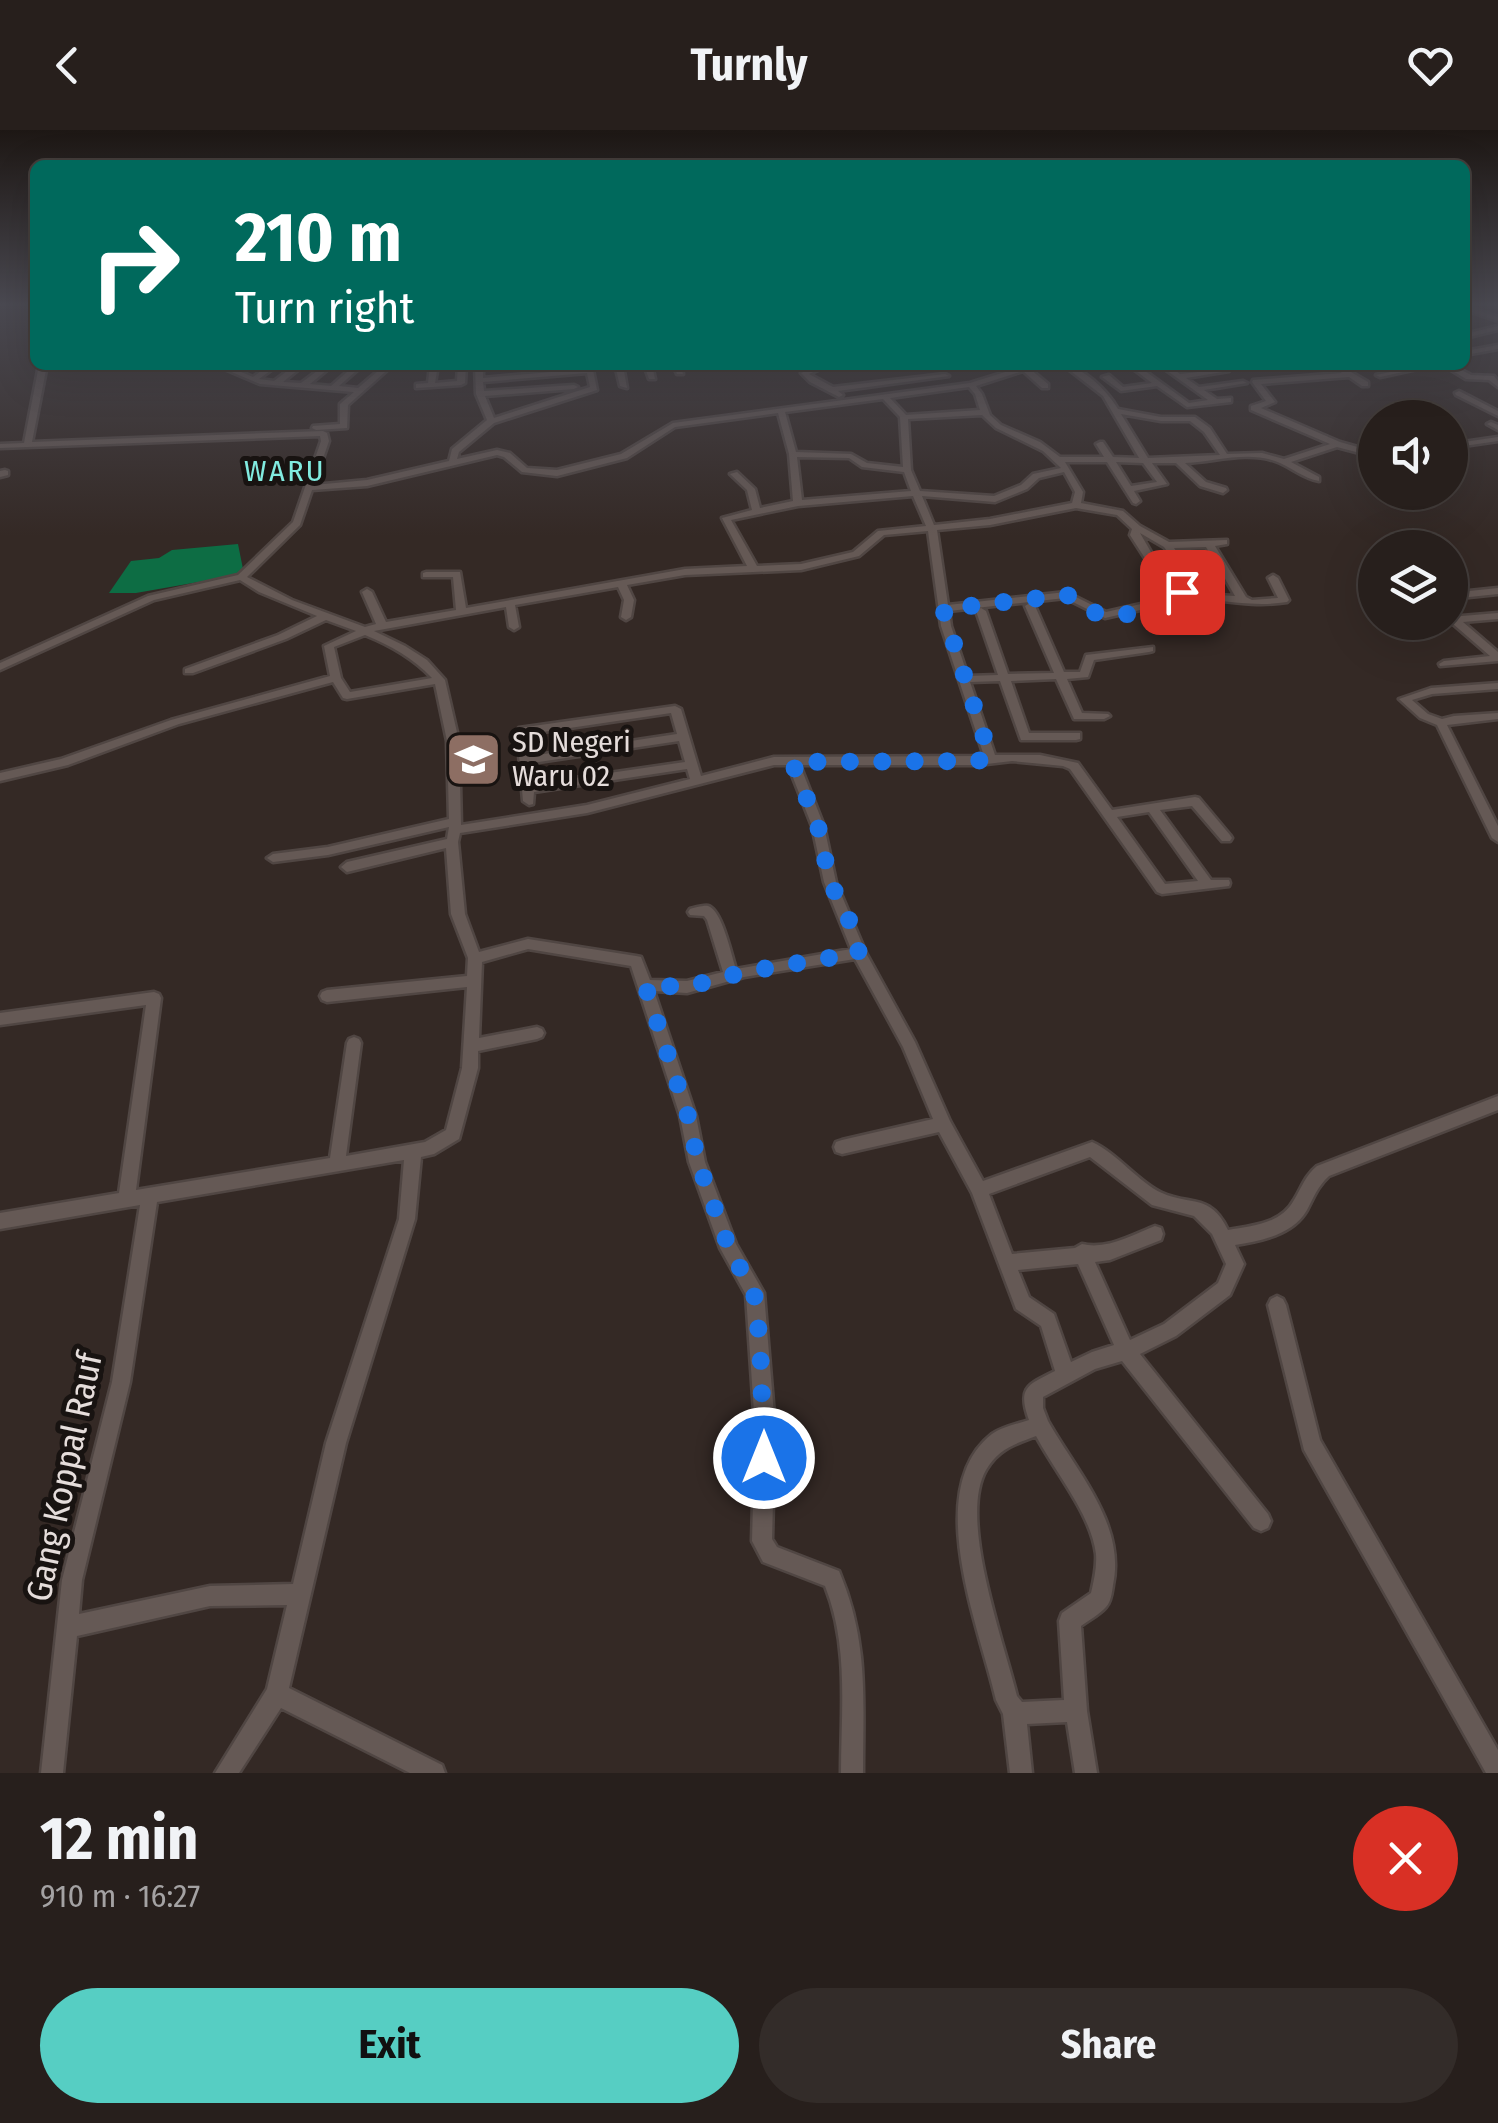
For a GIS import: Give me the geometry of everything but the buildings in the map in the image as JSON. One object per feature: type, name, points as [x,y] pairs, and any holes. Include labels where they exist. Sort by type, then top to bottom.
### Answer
[{"type":"street","points":[[28,444],[40,383]]},
{"type":"street","points":[[267,383],[358,390]]},
{"type":"street","points":[[300,387],[306,383]]},
{"type":"street","points":[[331,389],[339,383]]},
{"type":"street","points":[[306,428],[344,426],[344,404],[367,383]]},
{"type":"street","points":[[420,386],[461,383]]},
{"type":"street","points":[[480,383],[480,394],[491,421]]},
{"type":"street","points":[[815,383],[831,387],[847,403]]},
{"type":"street","points":[[812,408],[810,396],[831,387],[876,383]]},
{"type":"street","points":[[0,667],[151,598],[241,577],[297,522],[306,492],[312,488],[367,483],[453,460],[501,452],[525,470],[557,473],[624,456],[673,425],[979,383]]},
{"type":"street","points":[[1041,383],[1045,386]]},
{"type":"street","points":[[1090,383],[1102,392],[1163,486],[1128,489]]},
{"type":"street","points":[[1113,383],[1121,389],[1158,384],[1188,406],[1228,400]]},
{"type":"street","points":[[1189,383],[1216,402]]},
{"type":"street","points":[[1197,389],[1243,383]]},
{"type":"street","points":[[1269,383],[1255,384],[1271,400],[1254,406],[1256,410],[1358,450]]},
{"type":"street","points":[[971,385],[982,395],[984,412],[992,422],[1038,442],[1060,459],[1080,494],[1076,504]]},
{"type":"street","points":[[480,394],[593,386]]},
{"type":"street","points":[[453,460],[455,451],[491,421],[593,386]]},
{"type":"street","points":[[938,389],[960,412]]},
{"type":"street","points":[[1459,393],[1498,414]]},
{"type":"street","points":[[885,397],[904,417],[906,470],[932,530],[943,609],[990,756]]},
{"type":"street","points":[[1115,411],[1161,419],[1192,419],[1211,435],[1224,455]]},
{"type":"street","points":[[782,412],[794,454],[798,503]]},
{"type":"street","points":[[904,417],[984,412]]},
{"type":"street","points":[[0,446],[323,432],[325,441],[312,488]]},
{"type":"street","points":[[1468,443],[1498,439]]},
{"type":"street","points":[[1100,444],[1136,501]]},
{"type":"street","points":[[1060,459],[1178,462],[1224,455],[1286,460],[1338,444]]},
{"type":"street","points":[[794,454],[847,455],[865,464],[906,470]]},
{"type":"street","points":[[1286,460],[1316,480]]},
{"type":"street","points":[[1178,462],[1203,484],[1223,490]]},
{"type":"street","points":[[752,568],[726,518],[798,503],[917,493],[995,500],[1024,487],[1036,476],[1066,469]]},
{"type":"street","points":[[734,474],[751,490],[756,510]]},
{"type":"street","points":[[440,680],[347,696],[336,678],[329,646],[364,629],[686,572],[801,566],[856,554],[881,533],[932,530],[1076,504],[1120,513],[1136,528],[1168,545],[1187,573],[1226,574]]},
{"type":"street","points":[[943,609],[1066,595],[1105,615],[1181,598],[1182,592],[1143,550],[1135,535],[1136,528]]},
{"type":"street","points":[[1168,545],[1224,542]]},
{"type":"street","points":[[1209,544],[1242,599]]},
{"type":"street","points":[[426,574],[457,574],[461,612]]},
{"type":"street","points":[[0,1220],[413,1152],[444,1143],[453,1134],[470,1068],[475,958],[458,914],[452,741],[440,680],[410,655],[364,629],[324,618],[241,577]]},
{"type":"street","points":[[1217,598],[1251,603],[1284,600],[1273,578]]},
{"type":"street","points":[[623,586],[629,600],[626,617]]},
{"type":"street","points":[[1468,594],[1498,591]]},
{"type":"street","points":[[368,592],[382,626]]},
{"type":"street","points":[[510,604],[514,628]]},
{"type":"street","points":[[1030,606],[1078,718],[1104,716]]},
{"type":"street","points":[[982,612],[1025,737],[1076,736]]},
{"type":"street","points":[[1468,619],[1497,617]]},
{"type":"street","points":[[188,671],[282,638],[324,618]]},
{"type":"street","points":[[1468,633],[1498,658]]},
{"type":"street","points":[[965,679],[1084,675],[1090,658],[1150,649]]},
{"type":"street","points":[[1444,664],[1498,658]]},
{"type":"street","points":[[0,777],[64,762],[174,722],[336,678]]},
{"type":"street","points":[[1498,686],[1405,696],[1424,716],[1442,724],[1498,838]]},
{"type":"street","points":[[692,765],[529,795],[523,731],[675,709],[683,737],[692,765],[696,779]]},
{"type":"street","points":[[1442,724],[1454,719],[1498,716]]},
{"type":"street","points":[[526,760],[683,737]]},
{"type":"street","points":[[274,858],[587,809],[755,764],[978,761],[990,756],[1070,763],[1111,814],[1162,889],[1224,883]]},
{"type":"street","points":[[792,762],[818,826],[830,882],[849,920],[859,953],[910,1046],[943,1124],[979,1190],[1024,1306],[1048,1320],[1065,1374]]},
{"type":"street","points":[[1111,814],[1197,801],[1226,838]]},
{"type":"street","points":[[1152,808],[1208,884]]},
{"type":"street","points":[[347,867],[454,831]]},
{"type":"street","points":[[695,912],[708,911],[713,918],[731,975]]},
{"type":"street","points":[[475,958],[528,944],[636,960],[688,1116],[698,1162],[729,1248],[754,1293],[765,1427],[762,1541],[770,1555],[832,1578],[842,1596],[850,1660],[852,1773]]},
{"type":"street","points":[[645,985],[687,987],[731,975],[859,953]]},
{"type":"street","points":[[327,996],[471,981]]},
{"type":"street","points":[[0,1019],[154,998],[126,1198]]},
{"type":"street","points":[[471,1046],[537,1033]]},
{"type":"street","points":[[338,1163],[354,1043]]},
{"type":"street","points":[[1225,1239],[1266,1230],[1291,1218],[1301,1204],[1307,1184],[1323,1171],[1498,1103]]},
{"type":"street","points":[[842,1147],[943,1124]]},
{"type":"street","points":[[979,1190],[1092,1149],[1158,1200],[1198,1209],[1225,1239],[1235,1264],[1224,1289],[1170,1330],[1065,1374],[1033,1392],[1033,1410],[1103,1536],[1106,1553],[1100,1599],[1070,1621],[1076,1711],[1086,1773]]},
{"type":"street","points":[[226,1773],[276,1694],[336,1443],[407,1219],[413,1152]]},
{"type":"street","name":"Gang Koppal Rauf","points":[[52,1773],[78,1550],[121,1382],[150,1195]]},
{"type":"street","points":[[1008,1263],[1082,1252],[1110,1252],[1155,1234]]},
{"type":"street","points":[[1082,1252],[1126,1351],[1261,1521]]},
{"type":"street","points":[[1276,1305],[1312,1443],[1498,1772]]},
{"type":"street","points":[[1020,1773],[1014,1712],[1007,1700],[964,1513],[973,1468],[992,1442],[1014,1429],[1040,1424]]},
{"type":"street","points":[[66,1628],[210,1596],[301,1594]]},
{"type":"street","points":[[276,1694],[434,1773]]},
{"type":"street","points":[[1014,1712],[1076,1711]]},
{"type":"green space","points":[[238,544],[244,574],[136,593],[109,593],[131,561],[159,558],[172,550]]},
{"type":"place","name":"SD Negeri Waru 02","points":[[473,759]]},
{"type":"district","name":"WARU","points":[[285,471]]},
{"type":"route","points":[[764,1458],[760,1342],[754,1293],[729,1248],[698,1162],[688,1116],[645,985],[687,987],[744,972],[859,953],[849,920],[830,882],[818,826],[792,762],[978,761],[990,756],[943,609],[1066,595],[1074,596],[1097,614],[1115,615],[1176,600],[1182,592]]}]
